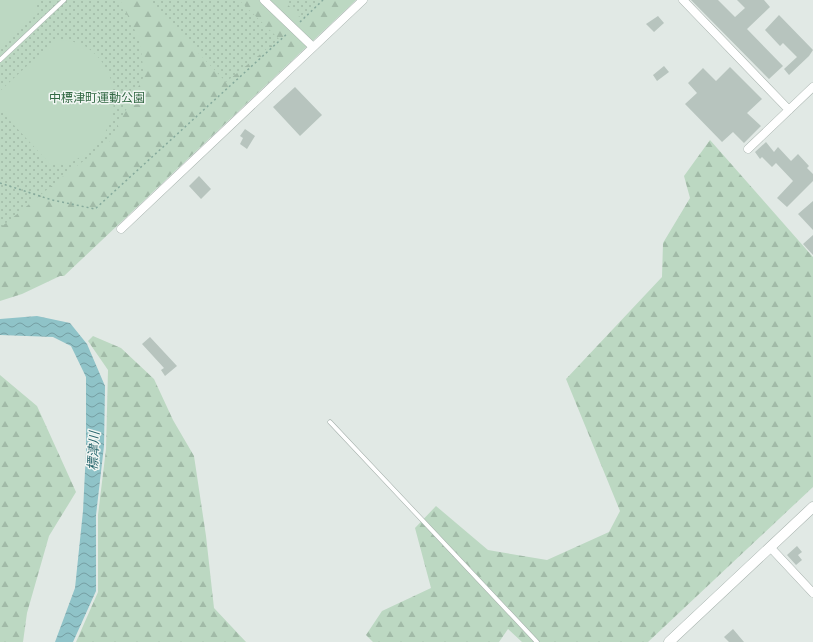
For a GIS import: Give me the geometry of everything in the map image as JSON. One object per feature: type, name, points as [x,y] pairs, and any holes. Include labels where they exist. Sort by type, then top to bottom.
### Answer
[{"type":"street","points":[[264,0],[313,47]]},
{"type":"street","points":[[121,229],[363,0]]},
{"type":"street","points":[[683,0],[789,110]]},
{"type":"street","points":[[748,149],[813,87]]},
{"type":"street","points":[[669,642],[813,506]]},
{"type":"street","points":[[770,547],[813,593]]},
{"type":"lane","points":[[0,60],[64,0]]},
{"type":"lane","points":[[330,422],[537,642]]},
{"type":"path","points":[[0,183],[52,200],[95,210],[323,0]]},
{"type":"green space","name":"中標津町運動公園","points":[[0,0],[342,0],[0,255]]},
{"type":"green space","points":[[0,0],[35,0],[38,13],[0,49]]},
{"type":"green space","points":[[120,0],[148,0],[226,82],[279,39],[239,0],[283,0],[302,19],[323,0],[356,0],[64,276],[60,276],[22,294],[0,301],[0,228],[66,174],[109,142],[144,76],[140,41]]},
{"type":"green space","points":[[56,39],[83,45],[97,56],[106,69],[112,84],[114,100],[112,116],[106,131],[96,145],[73,162],[63,165],[51,165],[0,110],[0,91]]},
{"type":"green space","points":[[710,140],[813,257],[813,487],[648,642],[522,642],[508,629],[499,642],[373,642],[366,635],[382,611],[431,588],[415,528],[436,506],[488,550],[547,560],[609,532],[620,511],[566,379],[662,277],[663,243],[690,198],[684,176]]},
{"type":"green space","points":[[93,336],[121,348],[154,379],[173,420],[194,456],[206,536],[214,608],[246,642],[76,642],[98,592],[98,515],[106,449],[108,370],[88,341]]},
{"type":"green space","points":[[0,375],[37,406],[76,492],[49,536],[27,613],[23,642],[0,642]]},
{"type":"water","name":"標津川","points":[[37,316],[70,323],[87,344],[105,386],[104,446],[96,515],[96,591],[73,642],[55,642],[75,588],[83,511],[86,451],[86,377],[71,346],[53,337],[0,335],[0,319]]},
{"type":"building","points":[[691,0],[718,0],[735,17],[745,8],[737,0],[764,0],[770,7],[747,29],[783,66],[769,79]]},
{"type":"building","points":[[779,15],[813,50],[809,56],[789,75],[784,69],[797,57],[783,43],[780,46],[765,30]]},
{"type":"building","points":[[658,16],[664,23],[654,32],[646,24]]},
{"type":"building","points":[[664,66],[669,72],[657,81],[653,75]]},
{"type":"building","points":[[730,67],[762,99],[747,113],[761,126],[744,143],[733,132],[722,142],[685,104],[697,93],[688,83],[703,68],[716,81]]},
{"type":"building","points":[[295,87],[322,115],[300,136],[273,107]]},
{"type":"building","points":[[245,129],[255,136],[247,149],[240,144],[243,138],[240,136]]},
{"type":"building","points":[[766,142],[774,152],[778,147],[791,161],[798,154],[809,166],[807,168],[813,174],[813,181],[787,207],[777,198],[793,181],[776,163],[772,167],[762,157],[760,159],[755,152]]},
{"type":"building","points":[[199,176],[211,189],[201,199],[189,186]]},
{"type":"building","points":[[813,201],[813,230],[798,214]]},
{"type":"building","points":[[813,235],[813,255],[803,244]]},
{"type":"building","points":[[150,337],[177,366],[165,376],[161,370],[164,368],[142,344]]},
{"type":"building","points":[[797,546],[802,552],[798,555],[802,560],[796,565],[787,555]]},
{"type":"building","points":[[733,629],[744,642],[729,642],[724,637]]}]
